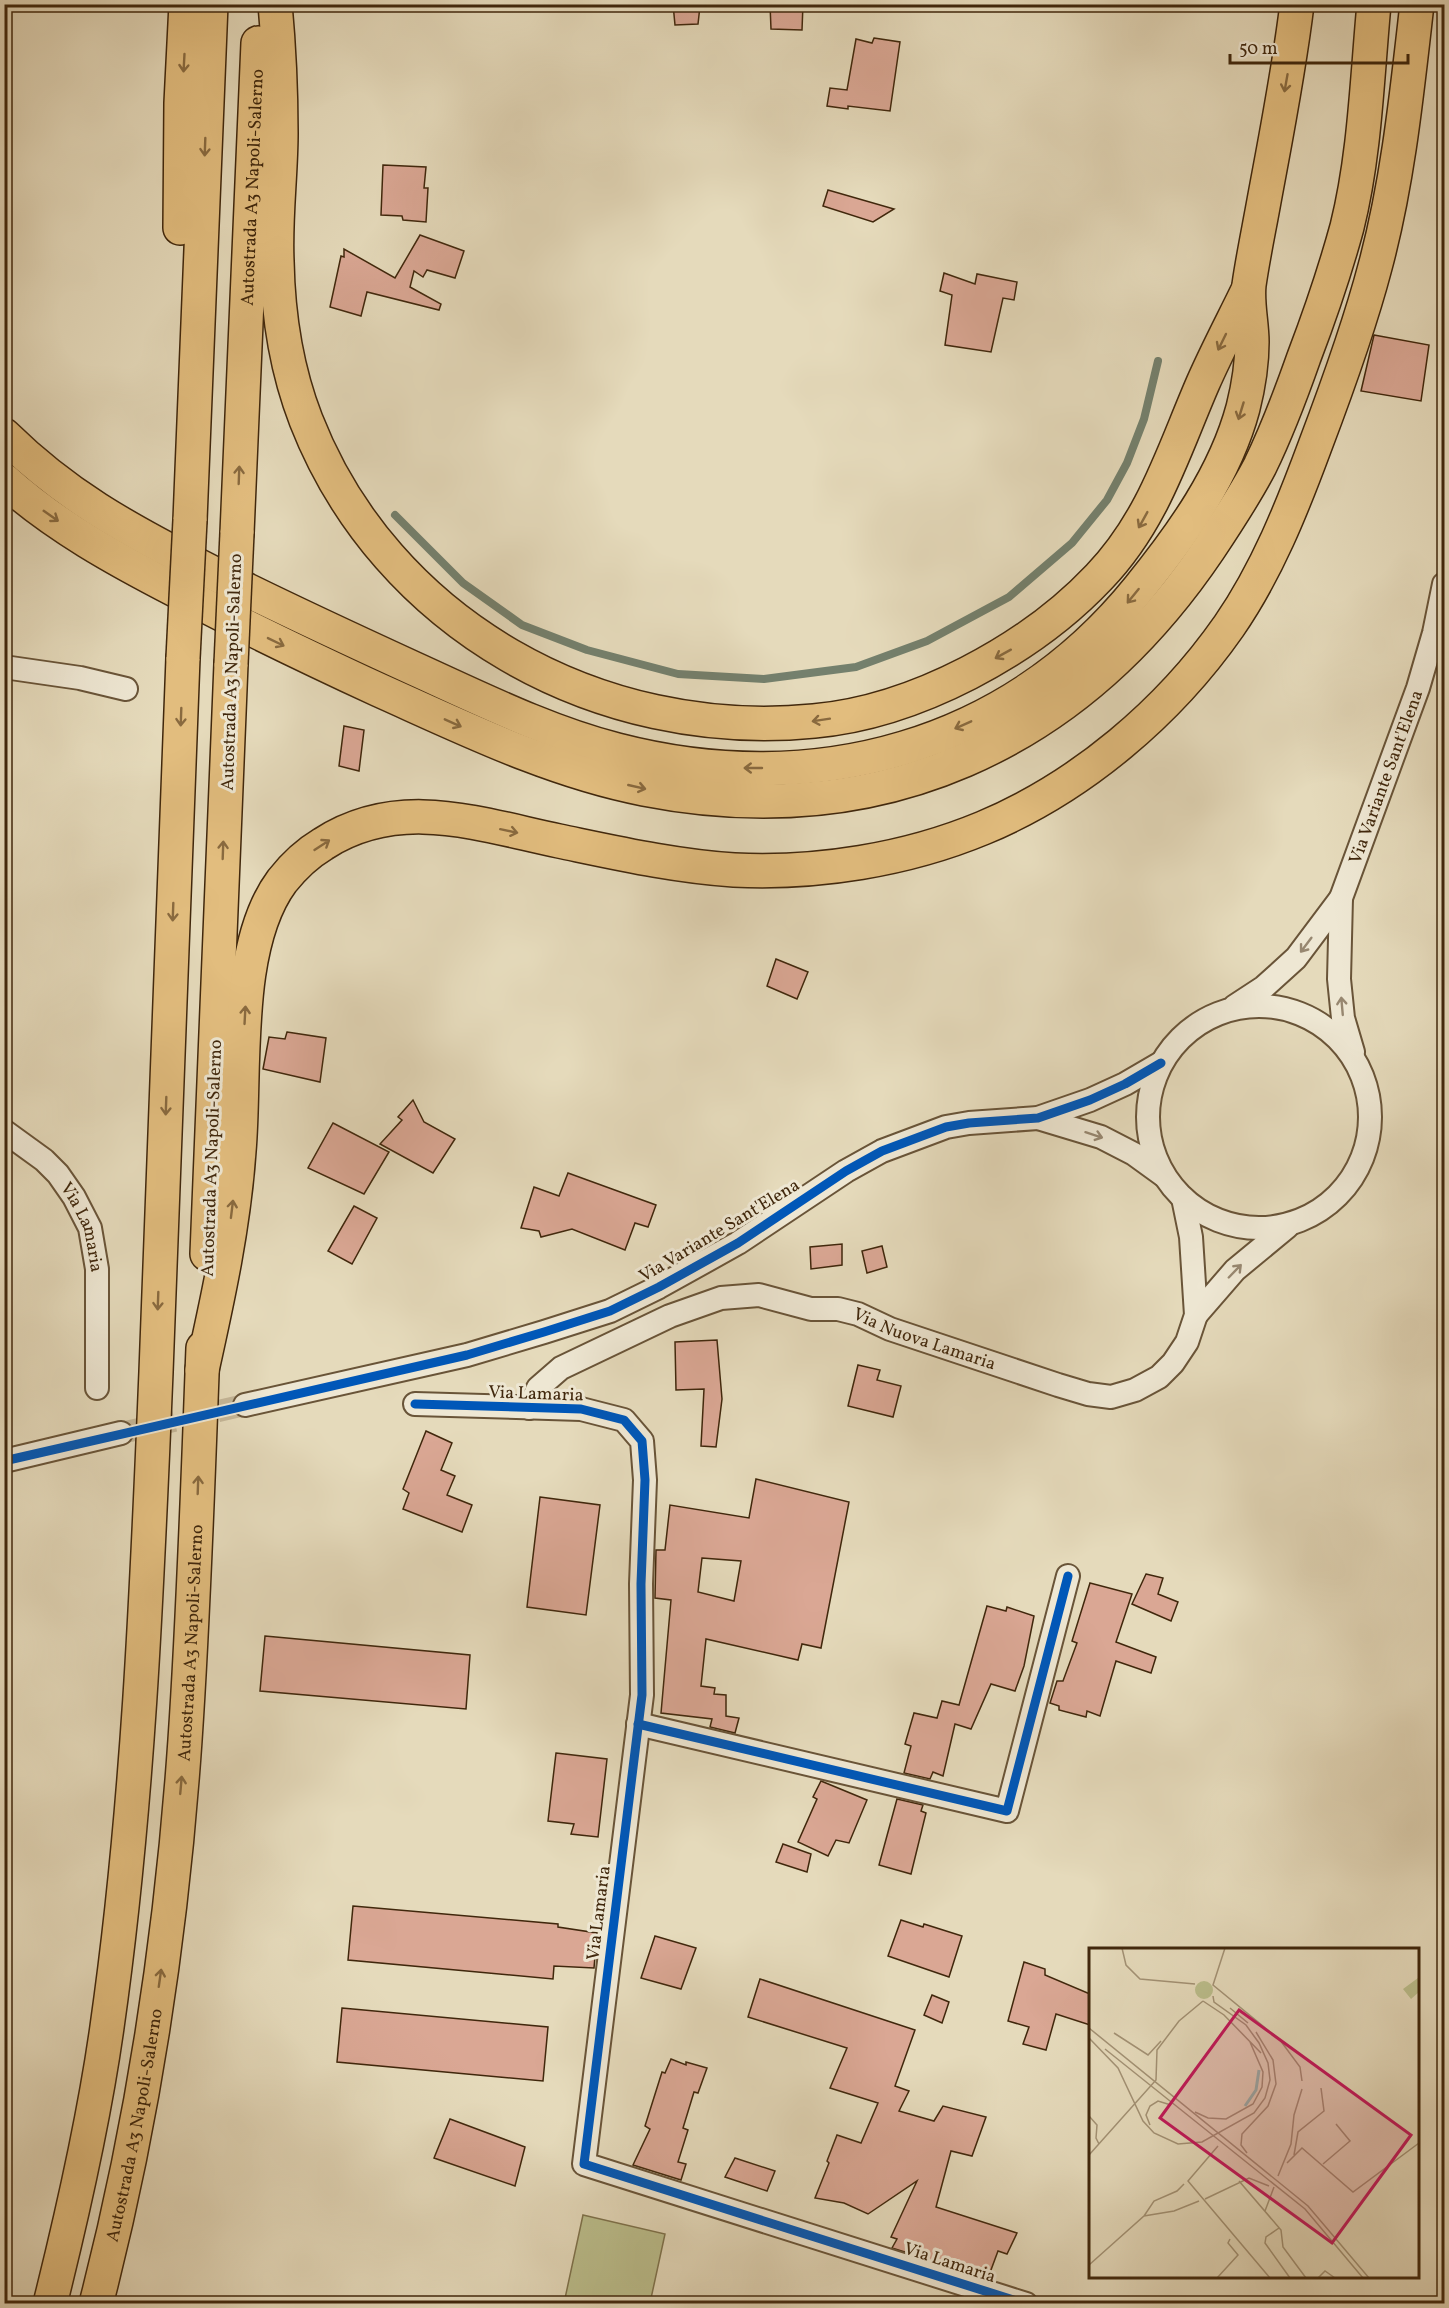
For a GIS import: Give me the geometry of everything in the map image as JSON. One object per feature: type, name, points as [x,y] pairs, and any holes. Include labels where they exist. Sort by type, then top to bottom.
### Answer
[{"type":"highway","points":[[186,4],[180,251],[194,422]]},
{"type":"highway","points":[[50,2304],[73,2212],[106,2031],[128,1853],[140,1717],[151,1503],[183,658],[212,4]]},
{"type":"highway","name":"Autostrada A3 Napoli-Salerno","points":[[96,2304],[119,2212],[138,2118],[165,1942],[186,1731],[194,1587],[260,4]]},
{"type":"highway","points":[[275,4],[281,134],[276,261],[283,333],[293,382],[303,412],[330,470],[354,510],[381,547],[416,585],[456,620],[535,671],[576,689],[620,704],[718,723],[766,724],[819,721],[871,710],[922,694],[969,673],[1017,646],[1059,614],[1100,577],[1140,527],[1170,466],[1220,345],[1248,290]]},
{"type":"highway","points":[[4,435],[27,458],[66,490],[148,540],[272,604],[512,713],[564,734],[616,750],[669,762],[727,768],[790,768],[857,761],[916,745],[963,726],[1005,705],[1050,675],[1089,644],[1164,558],[1196,511],[1229,448],[1244,406],[1252,346],[1248,290],[1290,64],[1297,4]]},
{"type":"highway","points":[[4,480],[53,518],[106,552],[274,642],[471,731],[591,777],[645,789],[699,797],[801,800],[846,794],[903,782],[948,768],[993,748],[1032,726],[1071,699],[1108,669],[1149,628],[1176,595],[1234,511],[1258,470],[1276,433],[1294,384],[1325,298],[1347,225],[1359,162],[1374,4]]},
{"type":"highway","points":[[202,1370],[225,1261],[239,1154],[246,1005],[253,951],[266,909],[283,880],[312,851],[340,833],[376,819],[411,815],[449,818],[666,864],[735,870],[794,871],[854,863],[918,850],[983,828],[1037,801],[1090,766],[1133,732],[1174,694],[1229,625],[1253,586],[1279,536],[1328,413],[1376,266],[1400,141],[1417,4]]},
{"type":"street","name":"Via Variante Sant'Elena","points":[[1229,1010],[1264,987],[1296,958],[1341,898],[1418,688],[1434,633],[1444,584]]},
{"type":"street","points":[[4,667],[80,678],[126,689]]},
{"type":"street","name":"Via Variante Sant'Elena","points":[[1341,898],[1339,979],[1343,1018],[1356,1062]]},
{"type":"street","points":[[1258,1006],[1287,1009],[1315,1020],[1338,1038],[1356,1062],[1367,1089],[1371,1118],[1367,1147],[1356,1173],[1339,1196],[1316,1214],[1289,1225],[1261,1229],[1233,1226],[1206,1215],[1183,1198],[1164,1176],[1152,1150],[1148,1120],[1150,1091],[1161,1063],[1179,1040],[1201,1021],[1229,1010],[1258,1006]]},
{"type":"street","name":"Via Variante Sant'Elena","points":[[245,1405],[467,1355],[610,1311],[708,1260],[846,1171],[882,1151],[946,1127],[1038,1118],[1090,1100],[1125,1084],[1161,1063]]},
{"type":"street","name":"Via Variante Sant'Elena","points":[[1038,1118],[1101,1137],[1134,1154],[1164,1176]]},
{"type":"street","name":"Via Lamaria","points":[[4,1131],[44,1160],[58,1174],[74,1197],[90,1228],[97,1269],[97,1388]]},
{"type":"street","name":"Via Nuova Lamaria","points":[[529,1408],[538,1388],[561,1368],[670,1316],[721,1298],[759,1295],[811,1309],[838,1309],[858,1314],[890,1329],[1058,1385],[1111,1397],[1135,1390],[1159,1377],[1173,1363],[1187,1342],[1196,1315],[1191,1237],[1183,1198]]},
{"type":"street","points":[[1196,1315],[1235,1270],[1289,1225]]},
{"type":"street","name":"Via Lamaria","points":[[415,1404],[581,1409],[624,1420],[642,1441],[645,1480],[641,1584],[642,1695],[584,2164],[1026,2304]]},
{"type":"street","points":[[4,1461],[121,1433]]},
{"type":"street","points":[[638,1724],[1007,1811],[1068,1576]]},
{"type":"green space","points":[[583,2215],[665,2234],[650,2303],[564,2303]]},
{"type":"building","points":[[673,4],[700,6],[698,24],[675,25]]},
{"type":"building","points":[[770,4],[803,4],[802,30],[771,29]]},
{"type":"building","points":[[874,38],[900,42],[890,111],[827,106],[830,88],[847,90],[856,39],[872,43]]},
{"type":"building","points":[[383,165],[426,167],[424,188],[428,188],[426,222],[403,220],[402,216],[381,215]]},
{"type":"building","points":[[828,190],[894,209],[873,222],[823,206]]},
{"type":"building","points":[[420,235],[464,251],[455,278],[427,270],[423,277],[414,271],[410,287],[441,304],[439,310],[367,292],[361,316],[330,307],[341,256],[344,257],[344,249],[395,278]]},
{"type":"building","points":[[944,273],[975,284],[977,274],[1017,282],[1014,300],[1003,298],[991,352],[945,345],[952,295],[940,291]]},
{"type":"building","points":[[1374,335],[1429,345],[1421,401],[1361,391]]},
{"type":"building","points":[[344,726],[364,730],[359,771],[339,766]]},
{"type":"building","points":[[776,959],[808,972],[797,999],[767,986]]},
{"type":"building","points":[[287,1032],[326,1038],[320,1082],[263,1069],[269,1037],[285,1039]]},
{"type":"building","points":[[413,1100],[424,1122],[455,1139],[433,1173],[380,1144],[402,1120],[398,1117]]},
{"type":"building","points":[[333,1123],[389,1152],[364,1194],[308,1168]]},
{"type":"building","points":[[568,1173],[656,1205],[648,1227],[635,1223],[625,1250],[572,1229],[541,1237],[539,1231],[521,1228],[534,1187],[559,1196]]},
{"type":"building","points":[[354,1206],[377,1218],[352,1264],[328,1251]]},
{"type":"building","points":[[842,1244],[842,1265],[811,1269],[810,1247]]},
{"type":"building","points":[[882,1246],[887,1267],[867,1273],[862,1251]]},
{"type":"building","points":[[717,1340],[722,1399],[716,1447],[701,1446],[704,1389],[676,1390],[675,1342]]},
{"type":"building","points":[[858,1365],[880,1370],[877,1380],[901,1386],[893,1417],[848,1406]]},
{"type":"building","points":[[426,1431],[452,1443],[441,1470],[455,1476],[447,1495],[472,1505],[462,1532],[403,1509],[409,1493],[403,1489]]},
{"type":"building","points":[[756,1479],[849,1502],[821,1648],[802,1644],[798,1660],[706,1639],[701,1686],[715,1688],[714,1694],[726,1695],[726,1716],[739,1718],[735,1733],[710,1727],[712,1719],[661,1713],[671,1600],[655,1598],[656,1550],[665,1550],[670,1505],[749,1518]],"holes":[[[702,1558],[741,1561],[734,1601],[698,1592]]]},
{"type":"building","points":[[540,1497],[600,1505],[586,1615],[527,1607]]},
{"type":"building","points":[[1146,1574],[1163,1578],[1158,1594],[1178,1602],[1171,1621],[1132,1604]]},
{"type":"building","points":[[1090,1583],[1132,1594],[1116,1642],[1156,1657],[1151,1673],[1116,1661],[1100,1716],[1087,1711],[1086,1717],[1059,1710],[1059,1706],[1050,1703],[1057,1681],[1063,1681],[1077,1643],[1072,1641]]},
{"type":"building","points":[[987,1606],[1006,1611],[1007,1607],[1034,1616],[1024,1666],[1015,1691],[991,1684],[971,1729],[955,1724],[943,1776],[933,1772],[930,1779],[904,1773],[911,1746],[905,1744],[914,1713],[937,1718],[942,1701],[959,1705]]},
{"type":"building","points":[[265,1636],[470,1655],[466,1709],[260,1691]]},
{"type":"building","points":[[556,1753],[607,1759],[598,1837],[571,1834],[574,1824],[548,1821]]},
{"type":"building","points":[[821,1781],[867,1800],[849,1843],[836,1840],[828,1856],[798,1842],[817,1799],[813,1797]]},
{"type":"building","points":[[897,1799],[923,1805],[921,1811],[926,1813],[911,1874],[879,1865]]},
{"type":"building","points":[[783,1844],[811,1854],[807,1872],[776,1862]]},
{"type":"building","points":[[353,1906],[558,1924],[558,1927],[597,1933],[594,1968],[554,1966],[553,1979],[348,1960]]},
{"type":"building","points":[[901,1920],[923,1927],[924,1924],[962,1936],[949,1977],[888,1956]]},
{"type":"building","points":[[655,1936],[696,1948],[681,1989],[641,1978]]},
{"type":"building","points":[[1024,1962],[1045,1969],[1045,1975],[1089,1994],[1089,2025],[1056,2014],[1046,2050],[1023,2044],[1029,2027],[1008,2021]]},
{"type":"building","points":[[760,1979],[915,2030],[895,2086],[909,2091],[899,2111],[934,2121],[943,2106],[986,2117],[972,2156],[951,2151],[936,2207],[1017,2233],[1007,2254],[998,2251],[988,2278],[892,2248],[897,2239],[891,2237],[917,2181],[868,2214],[844,2203],[815,2198],[837,2135],[861,2143],[878,2103],[830,2088],[847,2048],[748,2017]]},
{"type":"building","points":[[932,1995],[949,2002],[942,2023],[924,2015]]},
{"type":"building","points":[[342,2008],[548,2027],[543,2081],[337,2062]]},
{"type":"building","points":[[671,2059],[686,2065],[686,2062],[707,2068],[698,2093],[694,2092],[683,2128],[688,2130],[678,2162],[686,2164],[681,2180],[633,2165],[650,2129],[645,2126],[662,2072],[665,2073]]},
{"type":"building","points":[[450,2119],[525,2147],[515,2186],[434,2158]]},
{"type":"building","points":[[735,2158],[775,2171],[767,2191],[725,2177]]},
{"type":"waterway","points":[[395,515],[463,583],[522,625],[587,650],[678,674],[764,679],[856,667],[927,641],[1009,597],[1072,543],[1107,500],[1127,463],[1144,419],[1158,361]]},
{"type":"tunnel","points":[[121,1433],[245,1405]]},
{"type":"cycle path","points":[[4,1461],[467,1355],[610,1311],[738,1243],[846,1171],[882,1151],[946,1127],[1038,1118],[1090,1100],[1125,1084],[1161,1063]]},
{"type":"cycle path","points":[[415,1404],[581,1409],[624,1420],[642,1441],[645,1480],[641,1584],[642,1695],[584,2164],[1026,2304]]},
{"type":"cycle path","points":[[638,1724],[1007,1811],[1068,1576]]}]
